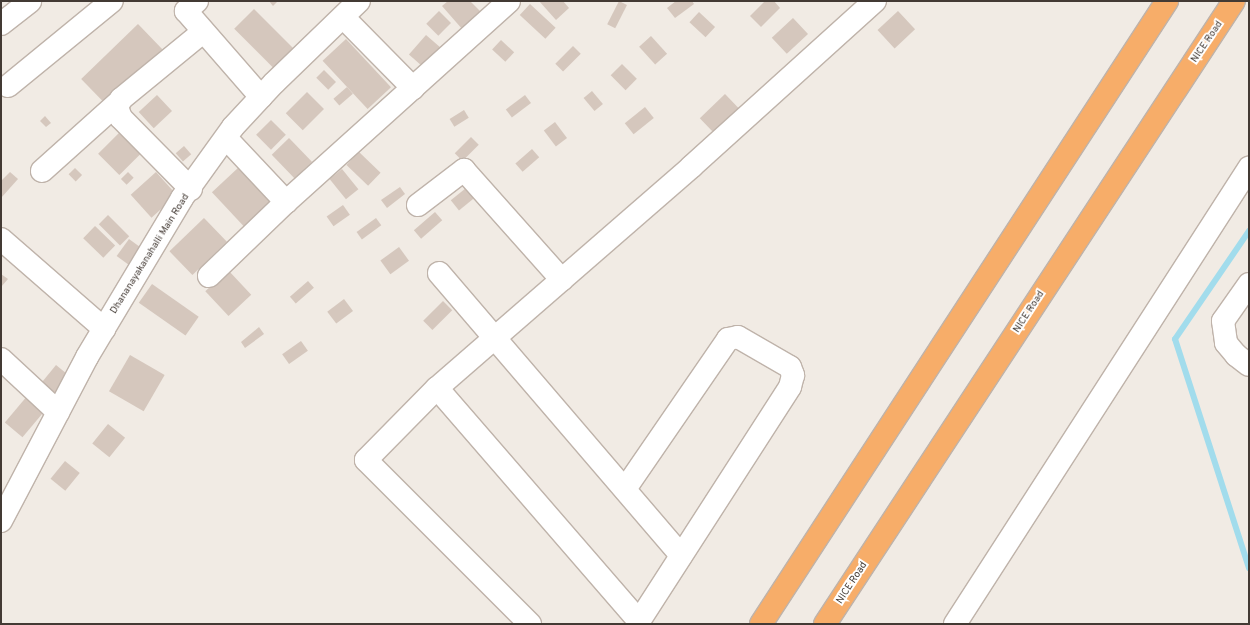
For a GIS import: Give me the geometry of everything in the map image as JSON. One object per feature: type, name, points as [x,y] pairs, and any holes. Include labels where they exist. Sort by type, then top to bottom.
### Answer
[{"type":"highway","points":[[761,624],[1167,1]]},
{"type":"highway","name":"NICE Road","points":[[825,624],[1234,1]]},
{"type":"street","points":[[1,24],[30,1]]},
{"type":"street","points":[[8,86],[112,1]]},
{"type":"street","name":"Dhananayakanahalli Main Road","points":[[1,521],[7,492],[58,412],[104,329],[182,198],[191,189],[226,138],[261,97],[359,1]]},
{"type":"street","points":[[209,276],[286,202],[509,1]]},
{"type":"street","points":[[530,624],[366,460],[437,388],[562,280],[875,1]]},
{"type":"street","points":[[187,4],[202,32],[261,97]]},
{"type":"street","points":[[343,17],[413,88]]},
{"type":"street","points":[[42,171],[119,102],[202,32]]},
{"type":"street","points":[[119,102],[117,111],[121,118],[191,189]]},
{"type":"street","points":[[226,138],[286,202]]},
{"type":"street","points":[[955,624],[1249,168]]},
{"type":"street","points":[[418,206],[464,170],[562,280]]},
{"type":"street","points":[[1,239],[104,329]]},
{"type":"street","points":[[440,273],[681,555]]},
{"type":"street","points":[[1249,284],[1223,321],[1226,343],[1236,355],[1249,365]]},
{"type":"street","points":[[437,388],[638,623],[790,387],[793,375],[790,367],[738,337],[728,339],[625,489]]},
{"type":"street","points":[[1,359],[58,412]]},
{"type":"building","points":[[269,1],[278,1],[273,6]]},
{"type":"building","points":[[448,1],[470,1],[482,13],[463,30],[442,6]]},
{"type":"building","points":[[539,1],[563,1],[569,8],[556,20]]},
{"type":"building","points":[[619,1],[627,5],[615,28],[607,24]]},
{"type":"building","points":[[676,1],[692,1],[694,4],[675,18],[667,8]]},
{"type":"building","points":[[765,1],[774,1],[780,8],[761,27],[750,16]]},
{"type":"building","points":[[530,4],[556,28],[545,39],[520,15]]},
{"type":"building","points":[[254,9],[295,50],[275,70],[234,29]]},
{"type":"building","points":[[439,11],[451,23],[438,36],[426,24]]},
{"type":"building","points":[[898,11],[915,29],[895,48],[878,30]]},
{"type":"building","points":[[699,12],[715,27],[706,37],[689,22]]},
{"type":"building","points":[[793,18],[808,34],[787,54],[772,38]]},
{"type":"building","points":[[138,24],[162,49],[105,104],[81,79]]},
{"type":"building","points":[[426,35],[442,49],[425,68],[409,55]]},
{"type":"building","points":[[651,36],[667,54],[655,65],[639,47]]},
{"type":"building","points":[[346,39],[391,87],[368,109],[323,61]]},
{"type":"building","points":[[501,40],[514,52],[505,62],[492,50]]},
{"type":"building","points":[[573,46],[581,54],[563,71],[555,64]]},
{"type":"building","points":[[622,64],[637,79],[626,90],[611,75]]},
{"type":"building","points":[[324,70],[336,82],[328,90],[316,78]]},
{"type":"building","points":[[347,87],[353,94],[339,106],[333,99]]},
{"type":"building","points":[[592,91],[603,104],[595,111],[584,98]]},
{"type":"building","points":[[307,92],[324,109],[303,130],[286,113]]},
{"type":"building","points":[[725,94],[744,114],[719,138],[700,118]]},
{"type":"building","points":[[157,95],[172,111],[154,128],[139,112]]},
{"type":"building","points":[[525,95],[531,103],[512,117],[506,109]]},
{"type":"building","points":[[645,107],[654,118],[634,134],[625,123]]},
{"type":"building","points":[[464,110],[469,118],[454,127],[450,119]]},
{"type":"building","points":[[45,116],[51,123],[46,127],[40,121]]},
{"type":"building","points":[[271,120],[286,135],[271,150],[256,135]]},
{"type":"building","points":[[555,122],[567,138],[556,146],[544,130]]},
{"type":"building","points":[[125,127],[146,148],[119,175],[98,154]]},
{"type":"building","points":[[471,137],[479,145],[463,161],[455,153]]},
{"type":"building","points":[[289,138],[312,162],[295,178],[272,155]]},
{"type":"building","points":[[184,146],[191,154],[183,162],[176,153]]},
{"type":"building","points":[[532,149],[539,157],[523,172],[515,163]]},
{"type":"building","points":[[359,152],[381,173],[368,186],[346,165]]},
{"type":"building","points":[[239,167],[272,202],[245,227],[212,192]]},
{"type":"building","points":[[75,168],[82,175],[76,181],[69,174]]},
{"type":"building","points":[[342,169],[358,189],[346,199],[330,179]]},
{"type":"building","points":[[10,172],[18,179],[1,198],[1,181]]},
{"type":"building","points":[[128,172],[134,178],[127,185],[121,179]]},
{"type":"building","points":[[156,172],[177,195],[151,218],[131,195]]},
{"type":"building","points":[[471,184],[479,194],[459,210],[451,200]]},
{"type":"building","points":[[400,187],[405,194],[387,208],[381,200]]},
{"type":"building","points":[[343,205],[350,215],[333,226],[327,216]]},
{"type":"building","points":[[435,212],[442,220],[421,239],[414,230]]},
{"type":"building","points":[[108,215],[129,236],[120,245],[99,224]]},
{"type":"building","points":[[204,218],[227,242],[192,275],[169,251]]},
{"type":"building","points":[[376,218],[381,225],[362,239],[357,232]]},
{"type":"building","points":[[95,226],[115,245],[103,258],[83,238]]},
{"type":"building","points":[[129,239],[143,249],[130,266],[117,256]]},
{"type":"building","points":[[399,247],[409,261],[390,274],[380,261]]},
{"type":"building","points":[[228,270],[251,295],[229,316],[205,291]]},
{"type":"building","points":[[1,274],[8,279],[1,287]]},
{"type":"building","points":[[308,281],[314,288],[296,304],[290,297]]},
{"type":"building","points":[[152,284],[199,317],[185,336],[139,303]]},
{"type":"building","points":[[344,299],[353,311],[336,324],[327,312]]},
{"type":"building","points":[[443,301],[452,310],[432,330],[423,321]]},
{"type":"building","points":[[259,327],[264,334],[245,348],[241,342]]},
{"type":"building","points":[[301,341],[308,351],[289,364],[282,354]]},
{"type":"building","points":[[130,355],[165,375],[144,411],[109,391]]},
{"type":"building","points":[[56,365],[72,378],[58,396],[42,383]]},
{"type":"building","points":[[28,395],[46,410],[22,437],[5,423]]},
{"type":"building","points":[[108,424],[125,438],[109,457],[92,443]]},
{"type":"building","points":[[65,461],[80,473],[65,491],[51,479]]},
{"type":"waterway","points":[[1249,231],[1175,339],[1249,568]]}]
